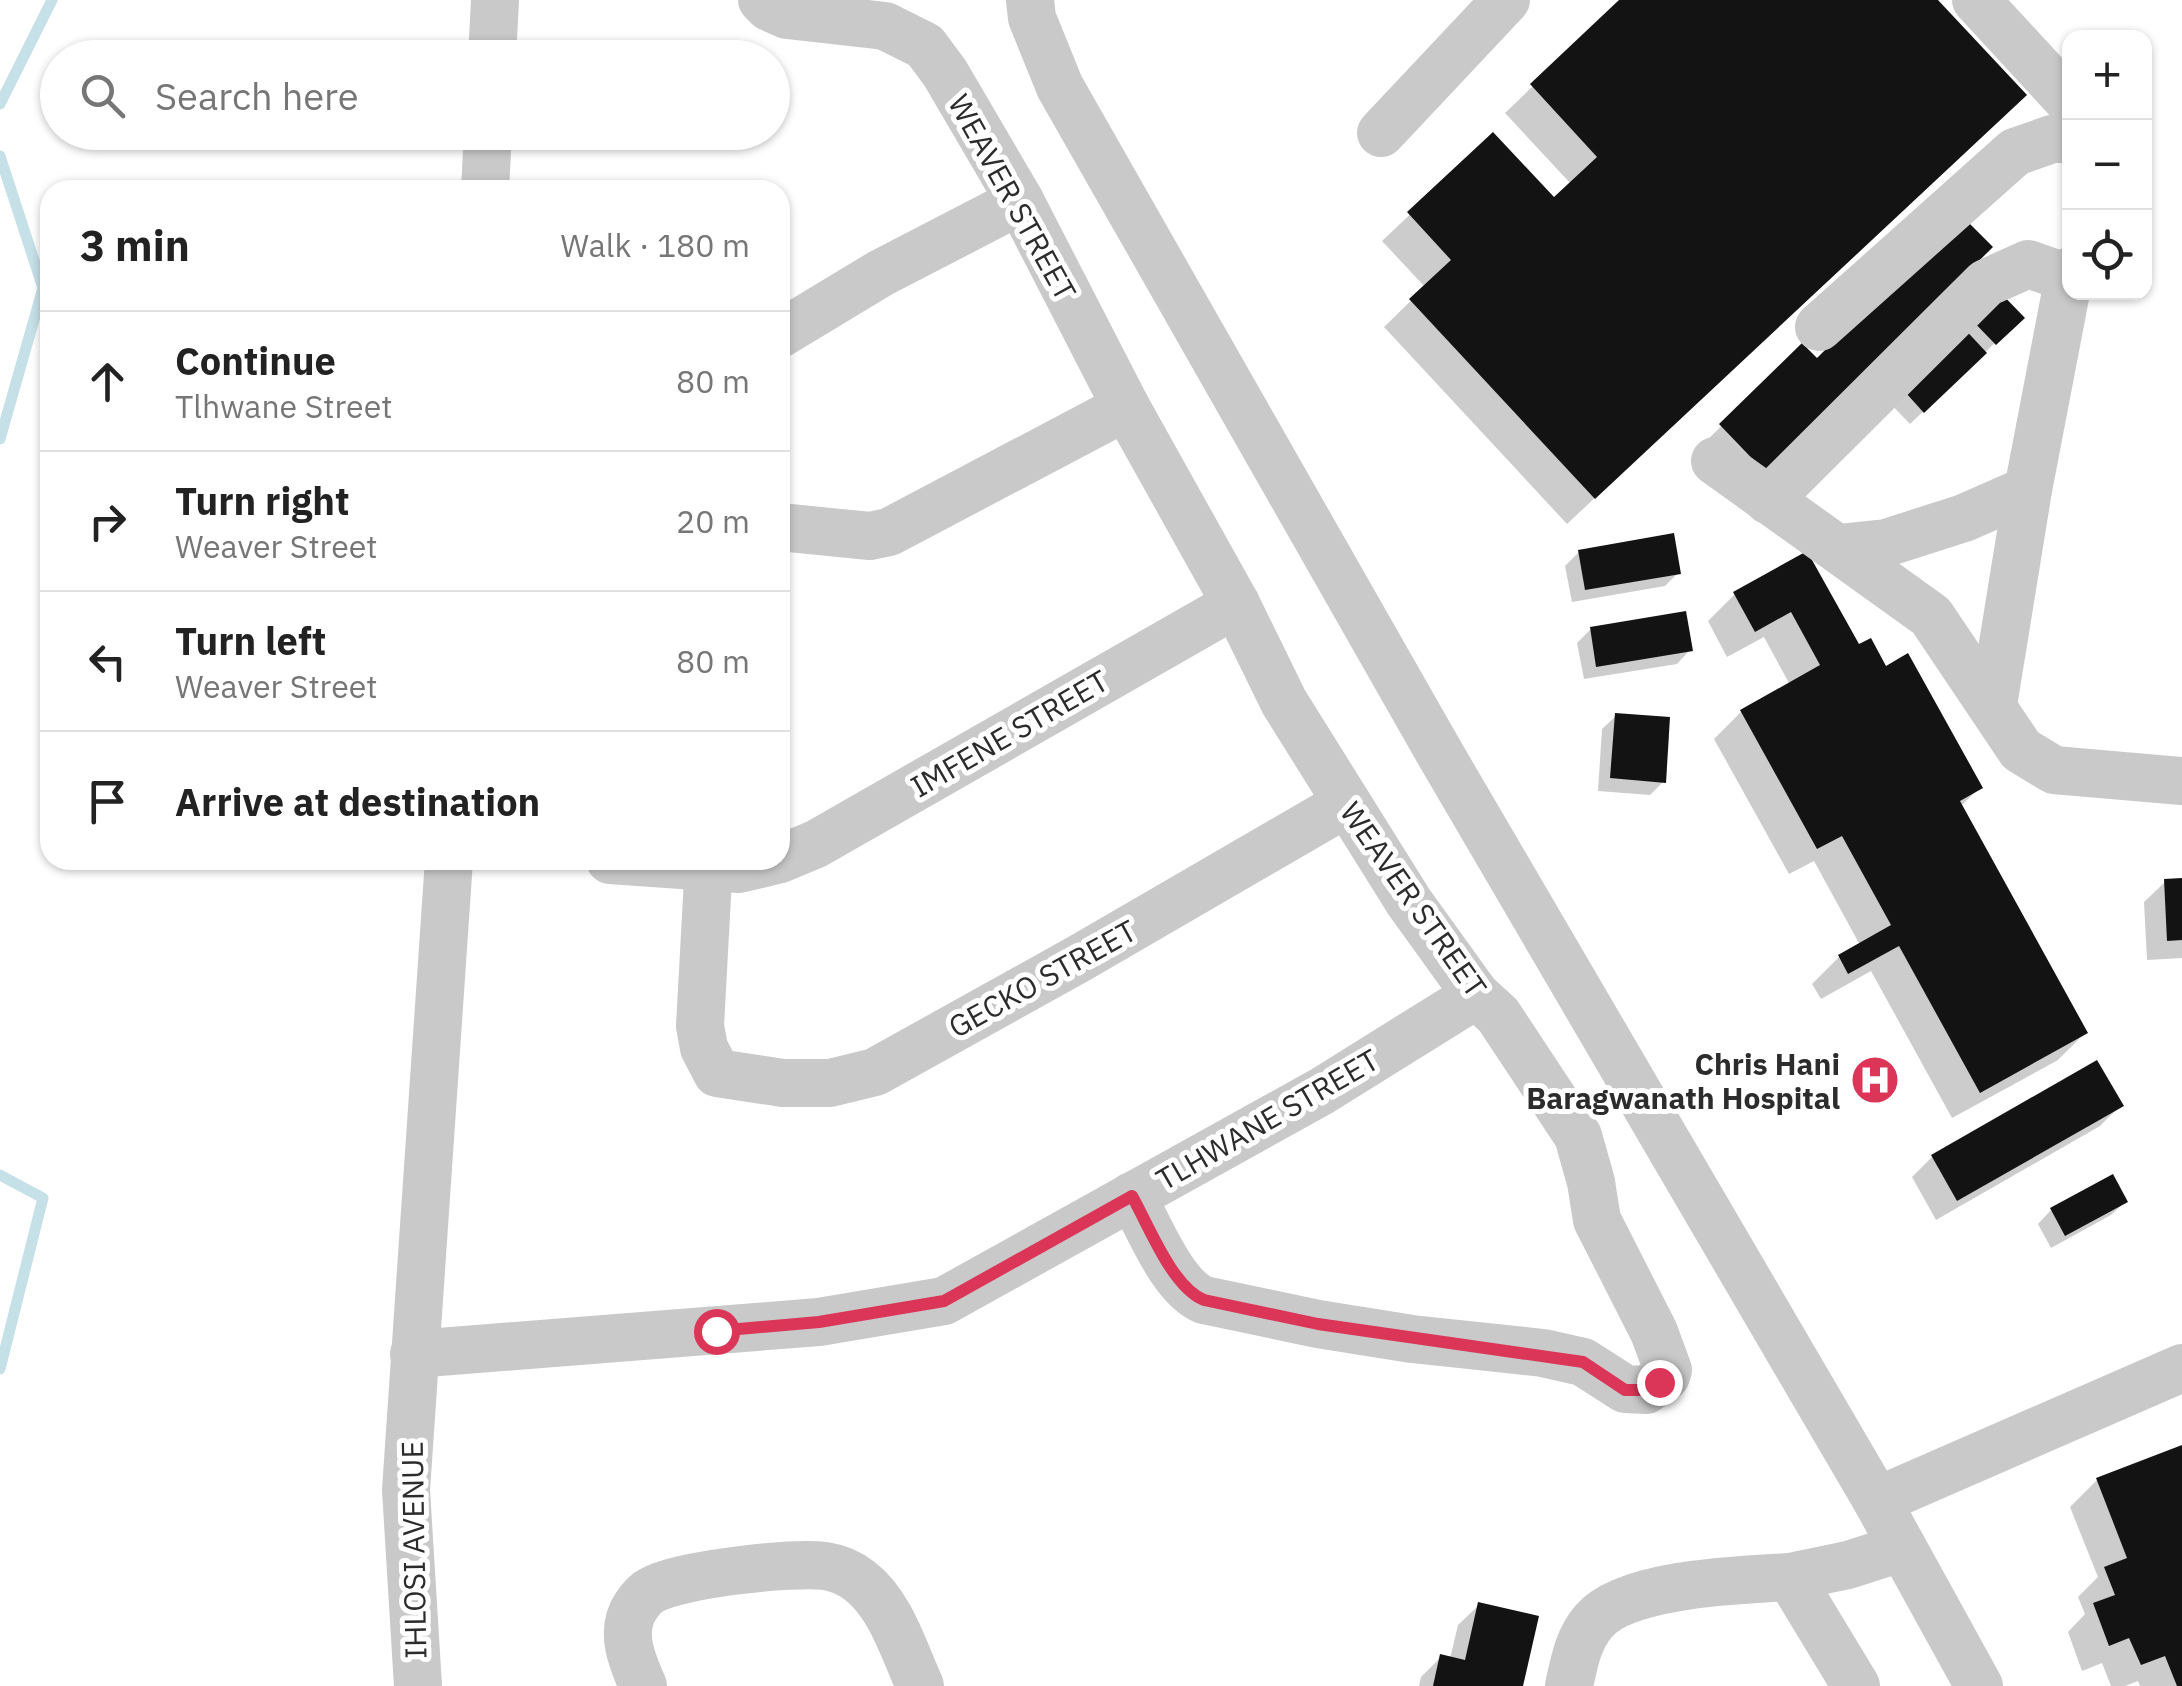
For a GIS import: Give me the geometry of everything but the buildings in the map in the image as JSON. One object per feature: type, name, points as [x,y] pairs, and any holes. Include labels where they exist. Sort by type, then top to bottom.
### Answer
[{"type":"street","points":[[493,40],[495,0]]},
{"type":"street","name":"WEAVER STREET","points":[[762,0],[787,15],[885,26],[925,46],[945,73],[1020,202],[1126,407],[1236,604],[1284,702],[1409,902],[1476,995],[1498,1015],[1578,1136],[1597,1220],[1668,1363],[1666,1376],[1646,1390],[1625,1390],[1583,1362],[1318,1324],[1204,1300],[1189,1292],[1178,1279],[1132,1196]]},
{"type":"street","points":[[1030,0],[1032,18],[1060,88],[1439,752],[1877,1501],[1979,1686]]},
{"type":"street","points":[[1381,132],[1506,0]]},
{"type":"street","points":[[1976,0],[2062,93]]},
{"type":"street","points":[[1818,326],[2015,152],[2062,139]]},
{"type":"street","points":[[486,180],[487,150]]},
{"type":"street","points":[[790,328],[881,273],[1020,202]]},
{"type":"street","points":[[1768,500],[1986,283],[2028,264],[2062,273]]},
{"type":"street","points":[[1993,705],[2064,300]]},
{"type":"street","points":[[790,528],[870,536],[889,532],[1126,407]]},
{"type":"street","points":[[1714,461],[1931,616],[2021,750],[2054,770],[2182,781]]},
{"type":"street","points":[[1839,548],[1886,543],[1964,518],[2028,490]]},
{"type":"street","name":"IMFENE STREET","points":[[790,855],[834,834],[1236,604]]},
{"type":"street","name":"GECKO STREET","points":[[709,870],[700,1026],[704,1048],[718,1073],[783,1083],[830,1083],[874,1072],[1347,803]]},
{"type":"street","name":"IHLOSI AVENUE","points":[[418,1686],[406,1490],[449,870]]},
{"type":"street","name":"TLHWANE STREET","points":[[414,1354],[819,1322],[944,1301],[1322,1091],[1476,995]]},
{"type":"street","points":[[1877,1501],[2182,1368]]},
{"type":"street","points":[[1569,1686],[1582,1638],[1596,1617],[1635,1597],[1790,1577],[1848,1565],[1901,1548]]},
{"type":"street","points":[[643,1686],[630,1651],[628,1626],[642,1599],[662,1586],[693,1578],[797,1564],[845,1571],[874,1595],[886,1612],[920,1686]]},
{"type":"street","points":[[1790,1577],[1856,1686]]},
{"type":"waterway","points":[[0,104],[52,0]]},
{"type":"waterway","points":[[0,156],[40,279]]},
{"type":"waterway","points":[[0,439],[40,299]]},
{"type":"waterway","points":[[0,1175],[43,1198],[0,1369]]},
{"type":"place","name":"Chris Hani Baragwanath Hospital","points":[[1875,1080]]},
{"type":"route","points":[[716,1331],[819,1322],[944,1301],[1132,1196],[1178,1279],[1189,1292],[1204,1300],[1318,1324],[1583,1362],[1625,1390],[1646,1390],[1659,1382]]}]
